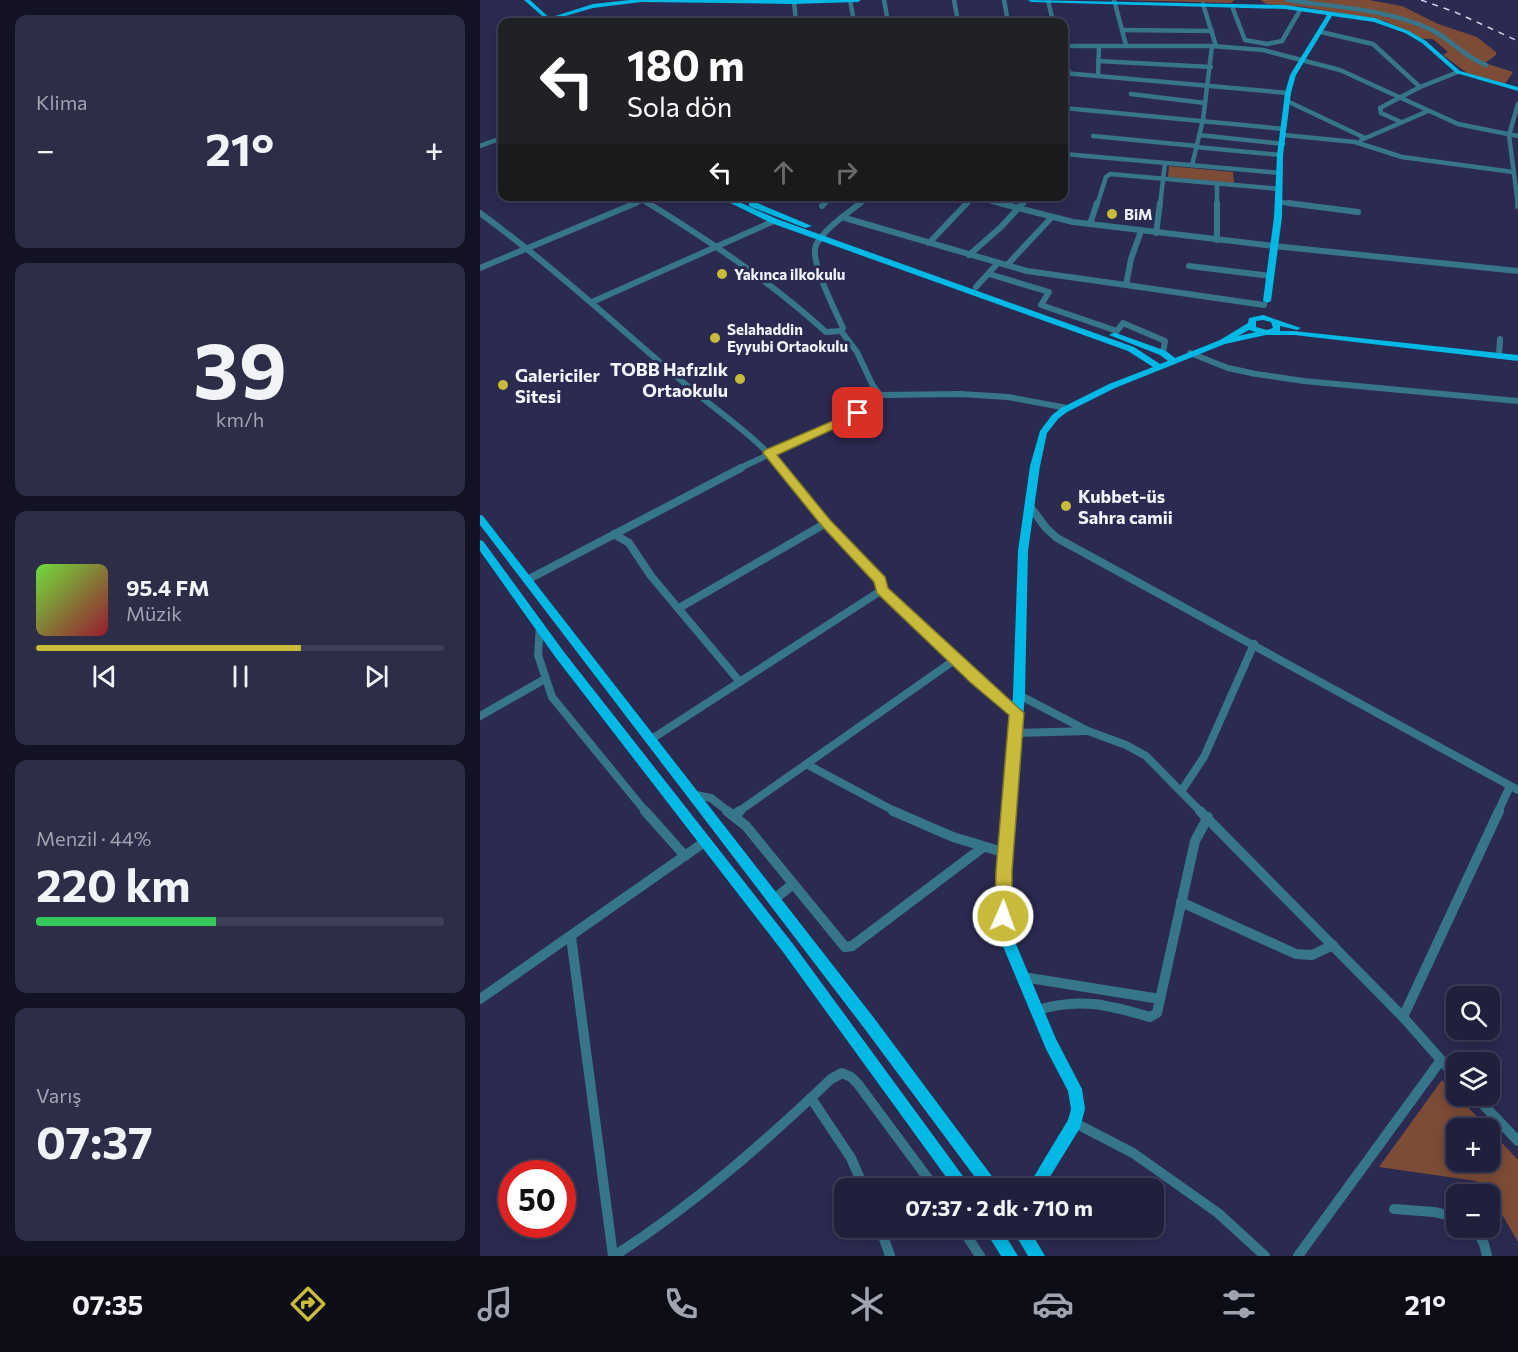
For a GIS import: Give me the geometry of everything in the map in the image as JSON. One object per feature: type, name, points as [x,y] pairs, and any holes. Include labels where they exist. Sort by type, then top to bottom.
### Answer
[{"type":"main road","points":[[527,0],[551,18]]},
{"type":"main road","points":[[536,0],[552,18]]},
{"type":"main road","points":[[633,0],[794,2],[858,0]]},
{"type":"main road","points":[[1031,0],[1330,8],[1375,20],[1407,32],[1424,42],[1458,72],[1518,89]]},
{"type":"main road","points":[[560,18],[593,6],[652,1]]},
{"type":"main road","points":[[1223,342],[1253,322],[1266,303],[1279,202],[1280,155],[1288,93],[1293,75],[1321,32],[1330,8]]},
{"type":"main road","points":[[730,201],[774,221],[976,287],[1163,353],[1173,360]]},
{"type":"main road","points":[[747,201],[823,236],[1131,349],[1158,366]]},
{"type":"main road","points":[[1040,1178],[1075,1123],[1078,1109],[1075,1089],[1051,1044],[1009,944],[1003,916],[1019,695],[1023,551],[1029,505],[1043,434],[1055,417],[1067,408],[1158,366],[1223,342],[1277,329],[1266,303]]},
{"type":"main road","points":[[1253,322],[1274,321],[1296,328],[1499,354]]},
{"type":"main road","points":[[1253,322],[1255,330],[1267,333],[1294,333],[1518,356]]},
{"type":"main road","points":[[480,518],[984,1178]]},
{"type":"main road","points":[[480,544],[560,655],[788,948],[956,1178]]},
{"type":"main road","points":[[1001,1238],[1010,1256]]},
{"type":"main road","points":[[1026,1238],[1037,1256]]},
{"type":"street","points":[[850,0],[853,18]]},
{"type":"street","points":[[884,0],[887,18]]},
{"type":"street","points":[[954,0],[957,18]]},
{"type":"street","points":[[1004,0],[1007,18]]},
{"type":"street","points":[[1046,0],[1048,18]]},
{"type":"street","points":[[1046,0],[1052,18]]},
{"type":"street","points":[[1287,0],[1384,14],[1431,30],[1458,46],[1474,61],[1486,65]]},
{"type":"street","points":[[1114,1],[1126,45]]},
{"type":"street","points":[[794,2],[796,18]]},
{"type":"street","points":[[1192,165],[1203,120],[1214,46],[1212,31],[1203,4]]},
{"type":"street","points":[[1233,9],[1245,40],[1267,44],[1282,41],[1299,12]]},
{"type":"street","points":[[1122,30],[1212,31]]},
{"type":"street","points":[[1321,32],[1373,44],[1420,87]]},
{"type":"street","points":[[1263,50],[1267,44]]},
{"type":"street","points":[[1068,46],[1214,46],[1263,50],[1340,70],[1458,124],[1518,136]]},
{"type":"street","points":[[1098,76],[1099,46]]},
{"type":"street","points":[[1098,61],[1211,67]]},
{"type":"street","points":[[1401,122],[1381,114],[1380,108],[1420,87],[1458,72]]},
{"type":"street","points":[[1068,73],[1288,93]]},
{"type":"street","points":[[1131,94],[1205,103]]},
{"type":"street","points":[[1287,101],[1365,138]]},
{"type":"street","points":[[1518,104],[1509,135],[1518,206]]},
{"type":"street","points":[[1068,108],[1203,120],[1355,142],[1402,157],[1513,172]]},
{"type":"street","points":[[1355,142],[1428,111]]},
{"type":"street","points":[[1199,135],[1283,144]]},
{"type":"street","points":[[1093,136],[1280,155]]},
{"type":"street","points":[[480,146],[498,139]]},
{"type":"street","points":[[1068,154],[1281,174]]},
{"type":"street","points":[[1156,233],[1165,163]]},
{"type":"street","points":[[1090,224],[1106,177],[1114,174],[1280,189]]},
{"type":"street","points":[[1217,184],[1217,240]]},
{"type":"street","points":[[480,268],[640,201]]},
{"type":"street","points":[[644,201],[717,246],[794,303],[826,332],[841,331]]},
{"type":"street","points":[[822,206],[827,201]]},
{"type":"street","points":[[864,201],[823,236],[814,253],[827,293],[842,324],[841,331],[857,352],[872,384],[880,395]]},
{"type":"street","points":[[929,243],[968,201]]},
{"type":"street","points":[[987,201],[1051,218],[1156,233],[1518,271]]},
{"type":"street","points":[[969,255],[1025,201]]},
{"type":"street","points":[[1279,202],[1358,212]]},
{"type":"street","points":[[480,213],[528,248],[685,384],[769,453],[826,523],[880,580],[882,590],[1002,702],[1017,713]]},
{"type":"street","points":[[845,218],[969,255],[1050,276],[1126,285],[1155,291],[1266,303]]},
{"type":"street","points":[[1007,265],[1051,218]]},
{"type":"street","points":[[592,302],[774,221]]},
{"type":"street","points":[[1126,285],[1131,259],[1141,231]]},
{"type":"street","points":[[976,287],[998,263]]},
{"type":"street","points":[[1189,266],[1271,276]]},
{"type":"street","points":[[989,274],[1049,292],[1041,305],[1117,331],[1123,323],[1165,341],[1163,353]]},
{"type":"street","points":[[1499,354],[1500,339]]},
{"type":"street","points":[[1190,353],[1228,368],[1275,377],[1518,401]]},
{"type":"street","points":[[527,580],[769,453],[858,413],[880,395],[961,394],[1008,397],[1067,408]]},
{"type":"street","points":[[1029,505],[1046,528],[1058,538],[1514,788],[1403,1017]]},
{"type":"street","points":[[679,609],[826,523]]},
{"type":"street","points":[[614,534],[629,543],[651,576],[740,682]]},
{"type":"street","points":[[650,740],[882,590]]},
{"type":"street","points":[[540,626],[538,655],[552,697],[614,775],[685,856]]},
{"type":"street","points":[[1182,790],[1204,757],[1254,644]]},
{"type":"street","points":[[734,815],[956,659]]},
{"type":"street","points":[[480,716],[545,679]]},
{"type":"street","points":[[1019,695],[1088,731],[1126,745],[1146,756],[1403,1017],[1446,1066]]},
{"type":"street","points":[[1016,733],[1088,731]]},
{"type":"street","points":[[808,765],[933,831],[982,848],[1006,853]]},
{"type":"street","points":[[691,794],[711,798],[746,826],[845,947],[852,946],[982,848]]},
{"type":"street","points":[[1037,1010],[1065,1001],[1087,1001],[1150,1017],[1157,1013],[1195,841],[1208,817]]},
{"type":"street","points":[[480,999],[706,841]]},
{"type":"street","points":[[774,900],[794,884]]},
{"type":"street","points":[[1181,902],[1296,954],[1312,955],[1333,945]]},
{"type":"street","points":[[571,937],[613,1256],[642,1239],[770,1138],[831,1079],[842,1073],[851,1077],[928,1178]]},
{"type":"street","points":[[1023,977],[1160,999]]},
{"type":"street","points":[[1298,1256],[1440,1060]]},
{"type":"street","points":[[811,1098],[851,1158],[860,1178]]},
{"type":"street","points":[[1485,1106],[1518,1141]]},
{"type":"street","points":[[1075,1123],[1133,1153],[1218,1213],[1265,1256]]},
{"type":"street","points":[[1394,1209],[1446,1214]]},
{"type":"street","points":[[884,1238],[890,1256]]},
{"type":"street","points":[[968,1238],[980,1256]]},
{"type":"street","points":[[1481,1238],[1487,1256]]},
{"type":"shaded area","points":[[1122,0],[1234,0],[1231,3]]},
{"type":"shaded area","points":[[1261,0],[1369,0],[1402,6],[1438,24],[1477,37],[1496,52],[1496,55],[1485,63],[1513,72],[1505,84],[1467,73],[1443,55],[1448,52],[1433,39],[1423,39],[1385,21],[1304,7],[1266,4]]},
{"type":"shaded area","points":[[1169,166],[1233,172],[1234,183],[1168,177]]},
{"type":"shaded area","points":[[1442,1080],[1446,1084],[1446,1106],[1467,1106],[1478,1118],[1446,1118],[1446,1172],[1500,1172],[1500,1141],[1518,1160],[1518,1242],[1500,1211],[1500,1184],[1479,1184],[1476,1181],[1379,1167]]},
{"type":"railway","points":[[1421,0],[1455,12],[1518,41]]},
{"type":"place","name":"BiM","points":[[1112,214]]},
{"type":"place","name":"Yakınca ilkokulu","points":[[722,274]]},
{"type":"place","name":"Selahaddin Eyyubi Ortaokulu","points":[[715,338]]},
{"type":"place","name":"TOBB Hafızlık Ortaokulu","points":[[740,379]]},
{"type":"place","name":"Galericiler Sitesi","points":[[503,385]]},
{"type":"place","name":"Kubbet-üs Sahra camii","points":[[1066,506]]},
{"type":"route","points":[[858,413],[769,453],[826,523],[880,580],[882,590],[975,678],[1017,713],[1004,871],[1003,916]]}]
